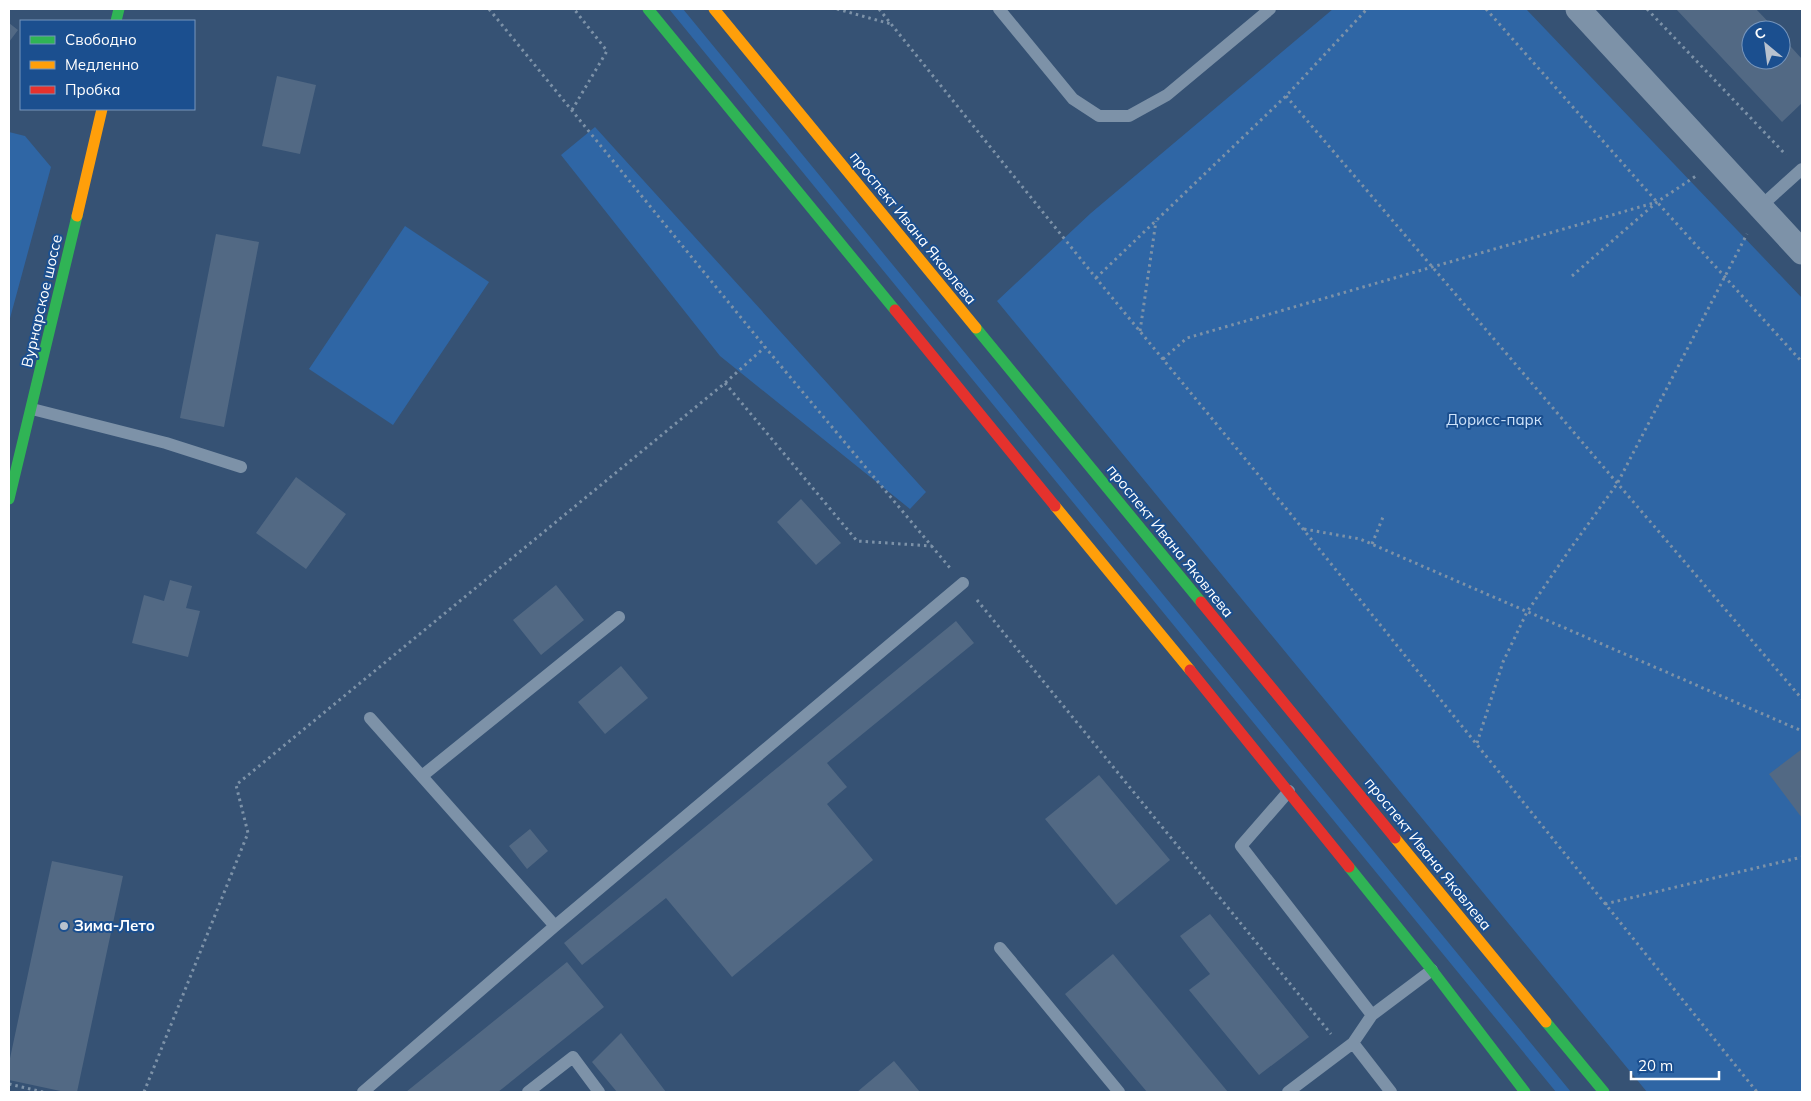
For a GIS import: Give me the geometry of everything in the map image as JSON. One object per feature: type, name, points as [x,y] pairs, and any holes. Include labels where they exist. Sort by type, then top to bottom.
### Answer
[{"type":"main road","points":[[648,9],[1289,790],[1432,970],[1525,1092]]},
{"type":"main road","name":"проспект Ивана Яковлева","points":[[714,9],[1604,1092]]},
{"type":"main road","name":"Вурнарское шоссе","points":[[9,499],[102,110]]},
{"type":"street","points":[[1578,9],[1802,252]]},
{"type":"lane","points":[[999,9],[1073,99],[1099,116],[1129,116],[1167,95],[1270,9]]},
{"type":"lane","points":[[1760,207],[1802,170]]},
{"type":"lane","points":[[32,409],[166,443],[241,468]]},
{"type":"lane","points":[[363,1092],[555,926],[963,583]]},
{"type":"lane","points":[[422,776],[619,617]]},
{"type":"lane","points":[[370,718],[555,926]]},
{"type":"lane","points":[[1289,790],[1240,846],[1372,1015]]},
{"type":"lane","points":[[1000,948],[1119,1092]]},
{"type":"lane","points":[[1288,1092],[1353,1043],[1372,1015],[1432,970]]},
{"type":"lane","points":[[1353,1043],[1391,1092]]},
{"type":"lane","points":[[528,1092],[573,1057],[598,1092]]},
{"type":"path","points":[[490,9],[765,347],[963,583],[1329,1033],[1353,1043]]},
{"type":"path","points":[[572,110],[607,51],[574,9]]},
{"type":"path","points":[[837,9],[891,24]]},
{"type":"path","points":[[879,9],[1140,332],[1303,529],[1757,1092]]},
{"type":"path","points":[[1096,278],[1286,96],[1367,9]]},
{"type":"path","points":[[1486,9],[1656,202],[1802,362]]},
{"type":"path","points":[[1648,9],[1802,170]]},
{"type":"path","points":[[1286,96],[1802,699]]},
{"type":"path","points":[[1572,276],[1656,202],[1718,161]]},
{"type":"path","points":[[1163,359],[1187,338],[1656,202]]},
{"type":"path","points":[[1476,743],[1504,662],[1528,612],[1617,484],[1760,207]]},
{"type":"path","points":[[1140,332],[1156,220]]},
{"type":"path","points":[[144,1092],[248,833],[236,785],[725,383],[765,347]]},
{"type":"path","points":[[725,383],[857,541],[932,546]]},
{"type":"path","points":[[1372,544],[1383,517]]},
{"type":"path","points":[[1303,529],[1360,538],[1802,731]]},
{"type":"path","points":[[1605,904],[1802,857]]},
{"type":"path","points":[[9,1084],[43,1092]]},
{"type":"green space","points":[[669,9],[683,9],[1571,1092],[1556,1092]]},
{"type":"green space","name":"Дорисс-парк","points":[[1333,9],[1526,9],[1802,298],[1802,1092],[1647,1092],[997,301],[1091,213]]},
{"type":"green space","points":[[595,127],[926,492],[910,509],[720,356],[561,155]]},
{"type":"green space","points":[[9,132],[25,136],[51,167],[9,322]]},
{"type":"green space","points":[[405,226],[489,282],[393,425],[309,369]]},
{"type":"building","points":[[1676,9],[1756,9],[1766,20],[1741,20],[1741,70],[1791,70],[1791,47],[1802,59],[1802,103],[1782,122]]},
{"type":"building","points":[[9,23],[18,30],[9,42]]},
{"type":"building","points":[[277,76],[316,85],[300,154],[262,146]]},
{"type":"building","points":[[216,234],[259,242],[224,427],[180,418]]},
{"type":"building","points":[[296,477],[346,514],[306,569],[256,533]]},
{"type":"building","points":[[801,499],[841,543],[816,565],[777,522]]},
{"type":"building","points":[[170,580],[192,586],[186,608],[200,611],[188,657],[132,643],[144,595],[164,601]]},
{"type":"building","points":[[556,585],[584,620],[541,655],[513,620]]},
{"type":"building","points":[[956,621],[974,643],[827,763],[847,787],[827,804],[873,860],[732,977],[666,898],[582,965],[564,943]]},
{"type":"building","points":[[621,666],[648,698],[605,734],[578,702]]},
{"type":"building","points":[[1802,749],[1802,818],[1769,774]]},
{"type":"building","points":[[1099,775],[1170,860],[1116,905],[1045,819]]},
{"type":"building","points":[[530,829],[548,851],[527,869],[509,846]]},
{"type":"building","points":[[52,861],[123,876],[77,1092],[65,1092],[9,1080],[9,1063]]},
{"type":"building","points":[[1210,914],[1309,1037],[1259,1075],[1189,990],[1210,974],[1180,936]]},
{"type":"building","points":[[1113,954],[1228,1092],[1147,1092],[1065,994]]},
{"type":"building","points":[[567,962],[604,1007],[498,1092],[406,1092]]},
{"type":"building","points":[[621,1033],[666,1092],[617,1092],[592,1062]]},
{"type":"building","points":[[894,1061],[920,1092],[857,1092]]},
{"type":"traffic: fast","points":[[116,20],[119,9]]},
{"type":"traffic: fast","points":[[648,9],[895,310]]},
{"type":"traffic: fast","points":[[9,499],[77,216]]},
{"type":"traffic: fast","points":[[976,328],[1201,602]]},
{"type":"traffic: fast","points":[[1349,867],[1432,970],[1525,1092]]},
{"type":"traffic: fast","points":[[1546,1022],[1604,1092]]},
{"type":"traffic: slow","points":[[714,9],[976,328]]},
{"type":"traffic: slow","points":[[77,216],[102,110]]},
{"type":"traffic: slow","points":[[1055,506],[1190,670]]},
{"type":"traffic: slow","points":[[1395,838],[1546,1022]]},
{"type":"traffic: jam","points":[[895,310],[1055,506]]},
{"type":"traffic: jam","points":[[1201,602],[1395,838]]},
{"type":"traffic: jam","points":[[1190,670],[1349,867]]},
{"type":"place","name":"Зима-Лето","points":[[64,926]]}]
